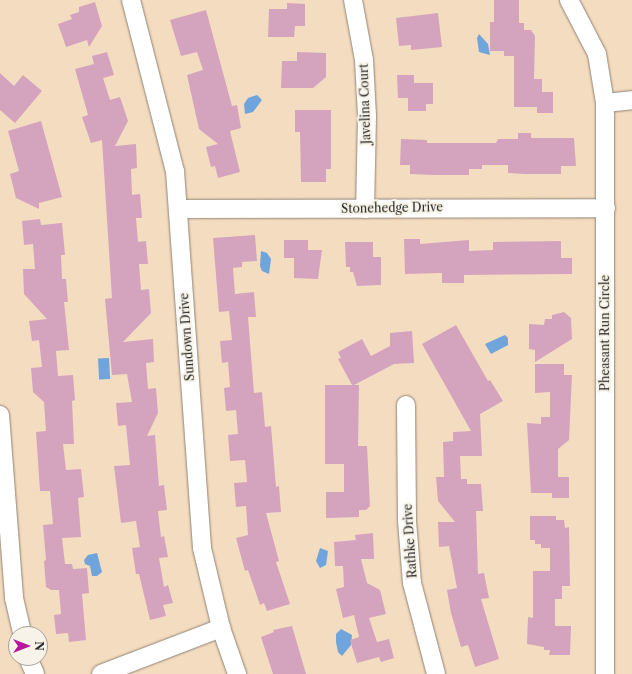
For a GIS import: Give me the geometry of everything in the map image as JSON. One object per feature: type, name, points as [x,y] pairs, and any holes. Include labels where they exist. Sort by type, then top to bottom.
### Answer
[{"type":"street","name":"Sundown Drive","points":[[131,0],[171,147],[178,209],[202,548],[221,628],[237,674]]},
{"type":"street","name":"Javelina Court","points":[[353,0],[364,60],[367,116],[366,209]]},
{"type":"street","name":"Pheasant Run Circle","points":[[569,0],[597,54],[605,103],[605,674]]},
{"type":"street","points":[[605,103],[632,100]]},
{"type":"street","name":"Stonehedge Drive","points":[[178,209],[606,208]]},
{"type":"street","name":"Rathke Drive","points":[[406,405],[407,521],[412,583],[436,674]]},
{"type":"street","points":[[0,415],[14,598],[20,626]]},
{"type":"street","points":[[101,674],[221,628]]},
{"type":"water","points":[[479,34],[488,44],[490,55],[479,52],[477,38]]},
{"type":"water","points":[[257,95],[262,100],[253,112],[245,114],[244,104],[248,98]]},
{"type":"water","points":[[261,251],[267,253],[271,259],[269,274],[262,271],[260,266]]},
{"type":"water","points":[[505,335],[508,338],[508,345],[491,354],[485,344]]},
{"type":"water","points":[[109,358],[110,379],[99,380],[98,359]]},
{"type":"water","points":[[320,548],[328,551],[326,565],[320,568],[316,561]]},
{"type":"water","points":[[97,553],[102,572],[97,576],[92,576],[90,566],[85,564],[84,560],[88,555]]},
{"type":"water","points":[[341,629],[352,635],[351,645],[342,656],[338,652],[336,642],[336,634]]},
{"type":"building","points":[[494,0],[519,0],[519,23],[524,23],[524,30],[531,30],[535,36],[534,79],[542,79],[542,92],[553,92],[553,113],[537,113],[537,107],[514,107],[514,56],[504,56],[504,51],[490,51],[490,22],[494,22]]},
{"type":"building","points":[[95,2],[102,26],[89,47],[87,40],[66,47],[58,24],[72,19],[70,15],[79,12],[79,7]]},
{"type":"building","points":[[287,3],[305,4],[305,26],[295,26],[294,37],[268,37],[269,9],[287,9]]},
{"type":"building","points":[[206,10],[232,106],[237,105],[241,128],[230,131],[240,172],[218,178],[215,166],[211,167],[206,147],[218,144],[199,129],[187,75],[203,70],[197,52],[181,56],[170,20]]},
{"type":"building","points":[[438,13],[442,47],[411,50],[411,45],[399,46],[396,18]]},
{"type":"building","points":[[107,52],[114,75],[103,78],[110,100],[120,97],[128,121],[115,146],[136,144],[137,168],[131,169],[132,195],[140,194],[142,218],[136,218],[138,242],[146,241],[148,264],[139,264],[141,290],[149,289],[151,313],[123,342],[153,339],[154,362],[146,363],[148,389],[156,388],[158,413],[147,436],[155,435],[159,486],[164,485],[167,510],[158,511],[161,537],[164,536],[168,557],[159,558],[164,587],[168,585],[173,603],[163,605],[166,616],[150,620],[139,574],[136,574],[132,548],[140,547],[136,521],[121,523],[114,466],[130,465],[126,425],[118,426],[116,403],[132,402],[127,374],[112,375],[105,299],[112,298],[102,140],[91,143],[82,117],[88,115],[75,69],[94,64],[92,56]]},
{"type":"building","points":[[297,52],[326,53],[326,77],[313,88],[281,88],[282,61],[297,61]]},
{"type":"building","points":[[0,73],[14,86],[23,75],[42,91],[15,123],[0,110]]},
{"type":"building","points":[[397,75],[414,75],[414,83],[433,83],[433,104],[426,104],[426,111],[408,111],[408,98],[398,98]]},
{"type":"building","points":[[295,110],[331,110],[331,169],[326,169],[326,182],[301,182],[300,132],[295,132]]},
{"type":"building","points":[[41,121],[62,197],[39,203],[39,209],[16,198],[10,174],[19,171],[8,131]]},
{"type":"building","points":[[518,133],[531,133],[531,138],[574,138],[576,166],[561,166],[561,174],[508,173],[508,165],[482,165],[482,169],[469,169],[469,175],[435,175],[410,174],[410,165],[400,165],[401,139],[427,140],[427,143],[496,143],[498,139],[518,139]]},
{"type":"building","points":[[40,219],[41,225],[62,223],[65,255],[61,255],[62,279],[66,279],[68,302],[64,302],[69,350],[56,351],[58,376],[73,375],[75,400],[72,401],[74,444],[63,444],[66,470],[81,469],[84,497],[78,498],[81,537],[62,538],[65,564],[72,564],[73,569],[87,568],[89,593],[82,594],[86,640],[69,642],[68,633],[56,634],[54,615],[61,614],[59,590],[51,590],[46,587],[44,561],[46,560],[43,525],[53,524],[50,491],[40,491],[36,432],[46,431],[44,402],[33,392],[31,368],[42,367],[39,340],[32,341],[29,321],[47,319],[24,294],[23,269],[35,269],[33,244],[24,245],[22,221]]},
{"type":"building","points":[[255,235],[257,261],[242,262],[242,267],[233,268],[235,294],[254,292],[256,317],[248,317],[254,393],[262,392],[265,427],[271,426],[276,487],[279,486],[281,512],[266,513],[279,561],[276,562],[290,604],[267,611],[264,603],[260,605],[248,570],[245,571],[236,538],[248,535],[246,506],[236,507],[234,483],[247,482],[245,460],[230,461],[228,435],[238,434],[236,410],[226,411],[224,388],[230,387],[228,362],[222,363],[220,341],[232,340],[229,311],[219,312],[213,238]]},
{"type":"building","points":[[404,239],[420,239],[420,244],[469,240],[469,251],[493,250],[493,242],[561,241],[561,258],[572,258],[572,274],[464,275],[464,283],[442,283],[442,273],[405,274]]},
{"type":"building","points":[[284,240],[308,240],[308,250],[322,250],[318,279],[294,278],[294,258],[284,258]]},
{"type":"building","points":[[345,242],[373,242],[373,257],[381,257],[381,285],[357,286],[353,272],[350,272],[350,267],[346,267]]},
{"type":"building","points":[[564,312],[571,318],[572,339],[535,362],[535,350],[529,349],[529,324],[544,325],[545,319],[552,319],[552,315]]},
{"type":"building","points":[[456,325],[488,381],[490,380],[503,401],[480,414],[482,456],[460,456],[461,479],[467,479],[467,484],[481,484],[483,511],[476,511],[478,574],[484,573],[489,598],[481,599],[499,659],[475,667],[468,645],[461,647],[451,613],[447,590],[457,588],[449,546],[439,547],[438,522],[455,522],[438,501],[436,477],[444,477],[443,442],[453,441],[453,432],[471,431],[422,344]]},
{"type":"building","points":[[412,331],[414,363],[394,364],[354,385],[359,385],[358,446],[367,446],[370,506],[366,510],[359,510],[359,517],[326,518],[326,492],[344,492],[344,464],[325,464],[325,385],[352,385],[338,359],[341,358],[338,352],[362,339],[371,356],[390,346],[390,333]]},
{"type":"building","points":[[535,364],[564,364],[564,375],[572,375],[569,440],[558,449],[558,477],[569,477],[569,498],[552,498],[552,493],[531,493],[527,423],[541,424],[541,417],[550,417],[550,392],[535,393]]},
{"type":"building","points":[[530,516],[556,516],[556,520],[564,520],[565,528],[569,527],[570,586],[562,586],[562,599],[555,599],[555,626],[571,626],[570,655],[549,655],[550,650],[544,650],[544,647],[527,644],[528,617],[533,618],[533,571],[550,571],[550,548],[541,548],[541,544],[535,544],[535,540],[530,540]]},
{"type":"building","points":[[373,533],[374,559],[361,559],[367,583],[380,590],[386,614],[369,618],[377,642],[389,639],[394,658],[381,662],[379,657],[357,663],[350,640],[359,637],[354,615],[343,618],[336,589],[344,587],[343,566],[335,566],[334,542],[356,540],[355,535]]},
{"type":"building","points":[[292,626],[306,674],[273,674],[261,637],[274,632],[273,630]]}]
